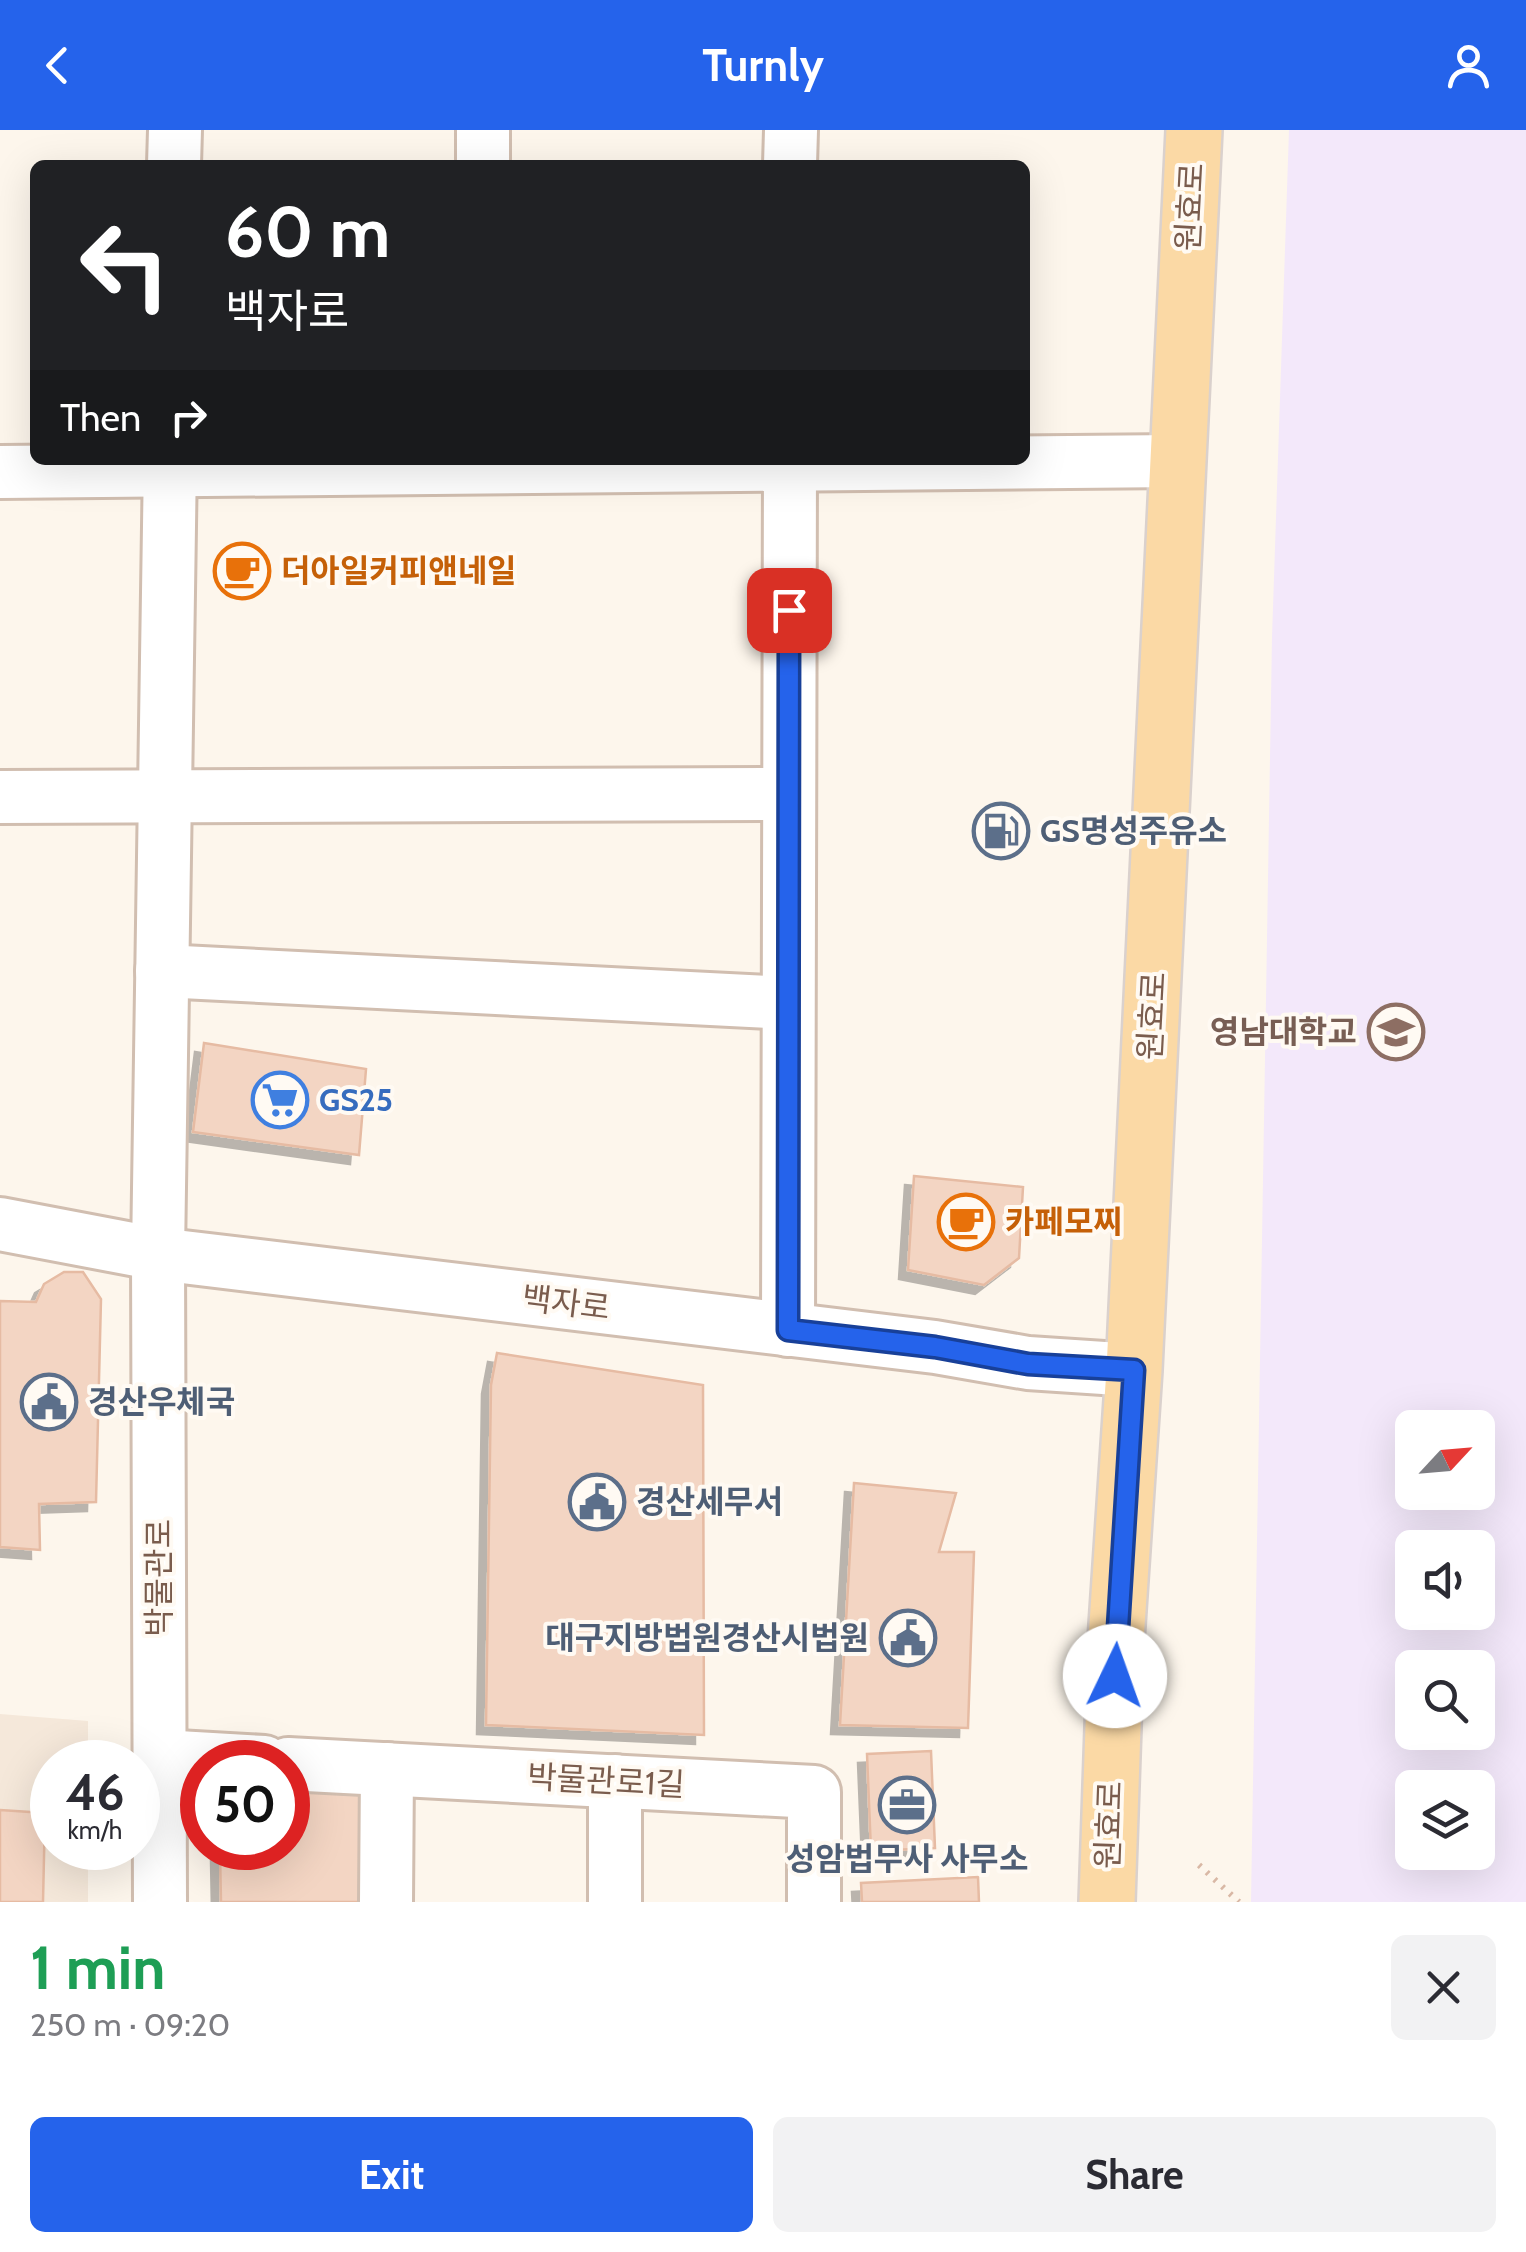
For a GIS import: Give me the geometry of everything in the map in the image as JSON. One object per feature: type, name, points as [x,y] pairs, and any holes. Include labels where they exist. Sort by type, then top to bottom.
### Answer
[{"type":"main road","name":"원효로","points":[[1107,1902],[1116,1640],[1134,1370],[1194,130]]},
{"type":"street","points":[[174,160],[175,130]]},
{"type":"street","points":[[483,160],[484,130]]},
{"type":"street","points":[[790,130],[790,160]]},
{"type":"street","points":[[1030,461],[1178,461]]},
{"type":"street","points":[[0,472],[170,465]]},
{"type":"street","name":"박물관로","points":[[160,1740],[158,1254],[170,465]]},
{"type":"street","points":[[788,1330],[790,465]]},
{"type":"street","points":[[0,797],[788,794]]},
{"type":"street","points":[[162,972],[788,1003]]},
{"type":"street","name":"백자로","points":[[0,1224],[158,1254],[935,1347],[1028,1364],[1134,1370]]},
{"type":"street","points":[[160,1756],[180,1757]]},
{"type":"street","name":"박물관로1길","points":[[310,1765],[814,1792],[814,1902]]},
{"type":"street","points":[[386,1902],[387,1769]]},
{"type":"street","points":[[615,1781],[615,1902]]},
{"type":"street","name":"박물관로","points":[[160,1870],[160,1902]]},
{"type":"path","points":[[1199,1865],[1239,1902]]},
{"type":"shaded area","name":"영남대학교","points":[[1289,130],[1526,130],[1526,1902],[1251,1902],[1272,637]]},
{"type":"shaded area","points":[[0,1714],[88,1721],[88,1740],[30,1740],[30,1870],[88,1870],[88,1902],[0,1902]]},
{"type":"building","name":"GS25","points":[[204,1043],[366,1069],[359,1155],[193,1132]]},
{"type":"building","name":"카페모찌","points":[[914,1176],[1023,1187],[1019,1258],[984,1285],[908,1270]]},
{"type":"building","name":"경산우체국","points":[[64,1272],[83,1272],[101,1299],[96,1502],[39,1504],[40,1550],[0,1547],[0,1301],[36,1302],[44,1284]]},
{"type":"building","name":"경산세무서","points":[[497,1353],[703,1385],[704,1735],[486,1725],[491,1385]]},
{"type":"building","name":"대구지방법원경산시법원","points":[[854,1483],[956,1493],[939,1552],[974,1552],[968,1728],[840,1725]]},
{"type":"building","points":[[931,1751],[935,1848],[871,1851],[867,1754]]},
{"type":"building","points":[[360,1789],[363,1902],[221,1902],[220,1870],[310,1870],[310,1790]]},
{"type":"building","points":[[0,1810],[30,1812],[30,1870],[44,1870],[43,1902],[0,1902]]},
{"type":"building","points":[[978,1877],[979,1902],[862,1902],[861,1883]]},
{"type":"place","name":"더아일커피앤네일","points":[[242,571]]},
{"type":"place","name":"GS명성주유소","points":[[1001,831]]},
{"type":"place","name":"영남대학교","points":[[1396,1032]]},
{"type":"place","name":"GS25","points":[[280,1100]]},
{"type":"place","name":"카페모찌","points":[[966,1222]]},
{"type":"place","name":"경산우체국","points":[[49,1402]]},
{"type":"place","name":"경산세무서","points":[[597,1502]]},
{"type":"place","name":"대구지방법원경산시법원","points":[[908,1638]]},
{"type":"place","name":"성암법무사 사무소","points":[[907,1805]]},
{"type":"route","points":[[789,610],[788,1330],[935,1347],[1028,1364],[1134,1370],[1115,1676]]}]
